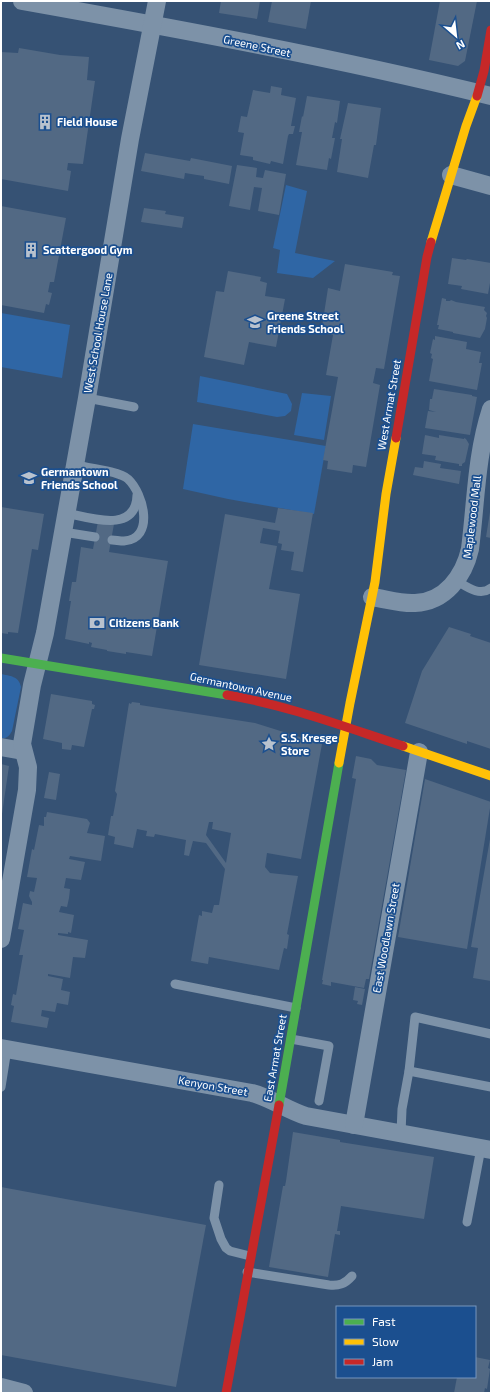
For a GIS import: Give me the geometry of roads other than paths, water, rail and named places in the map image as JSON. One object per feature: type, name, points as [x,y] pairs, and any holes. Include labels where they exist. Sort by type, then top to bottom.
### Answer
[{"type":"street","name":"Greene Street","points":[[22,1],[153,24],[400,75],[484,95]]},
{"type":"street","name":"West School House Lane","points":[[1,939],[27,790],[28,767],[22,744],[32,685],[45,633],[87,398],[130,139],[157,1]]},
{"type":"street","name":"West Armat Street","points":[[346,727],[377,568],[386,494],[427,257],[451,175],[484,95],[484,71],[491,30]]},
{"type":"street","points":[[451,175],[491,186]]},
{"type":"street","name":"Maplewood Mall","points":[[372,597],[406,603],[425,602],[442,594],[457,581],[467,562],[470,549],[478,465],[491,409]]},
{"type":"street","name":"Germantown Avenue","points":[[1,658],[247,698],[304,713],[491,776]]},
{"type":"street","name":"East Armat Street","points":[[226,1393],[346,727]]},
{"type":"street","points":[[1,747],[23,751]]},
{"type":"street","name":"East Woodlawn Street","points":[[354,1125],[419,752]]},
{"type":"street","name":"Kenyon Street","points":[[4,1048],[252,1093],[264,1096],[292,1112],[306,1116],[486,1149]]},
{"type":"street","points":[[1,1387],[24,1393]]},
{"type":"lane","points":[[87,398],[134,407]]},
{"type":"lane","points":[[75,465],[121,474],[128,479],[137,491],[144,513],[144,522],[140,532],[134,538],[124,541],[112,540]]},
{"type":"lane","points":[[66,513],[117,521],[134,511],[137,501],[137,491]]},
{"type":"lane","points":[[63,532],[95,537]]},
{"type":"lane","points":[[457,581],[471,589],[478,591],[486,591],[491,588]]},
{"type":"lane","points":[[175,984],[296,1008]]},
{"type":"lane","points":[[401,1133],[402,1109],[410,1071],[415,1017],[491,1034]]},
{"type":"lane","points":[[291,1038],[329,1046],[319,1101]]},
{"type":"lane","points":[[1,1087],[4,1048]]},
{"type":"lane","points":[[410,1071],[491,1087]]},
{"type":"lane","points":[[467,1222],[486,1149]]},
{"type":"lane","points":[[219,1185],[214,1218],[221,1238],[226,1248],[230,1251],[250,1256]]},
{"type":"lane","points":[[247,1272],[338,1286],[347,1282],[352,1276]]},
{"type":"place","name":"Field House","points":[[45,122]]},
{"type":"place","name":"Scattergood Gym","points":[[31,250]]},
{"type":"place","name":"Greene Street Friends School","points":[[255,322]]},
{"type":"place","name":"Germantown Friends School","points":[[29,478]]},
{"type":"place","name":"Citizens Bank","points":[[97,623]]},
{"type":"place","name":"S.S. Kresge Store","points":[[269,744]]}]
